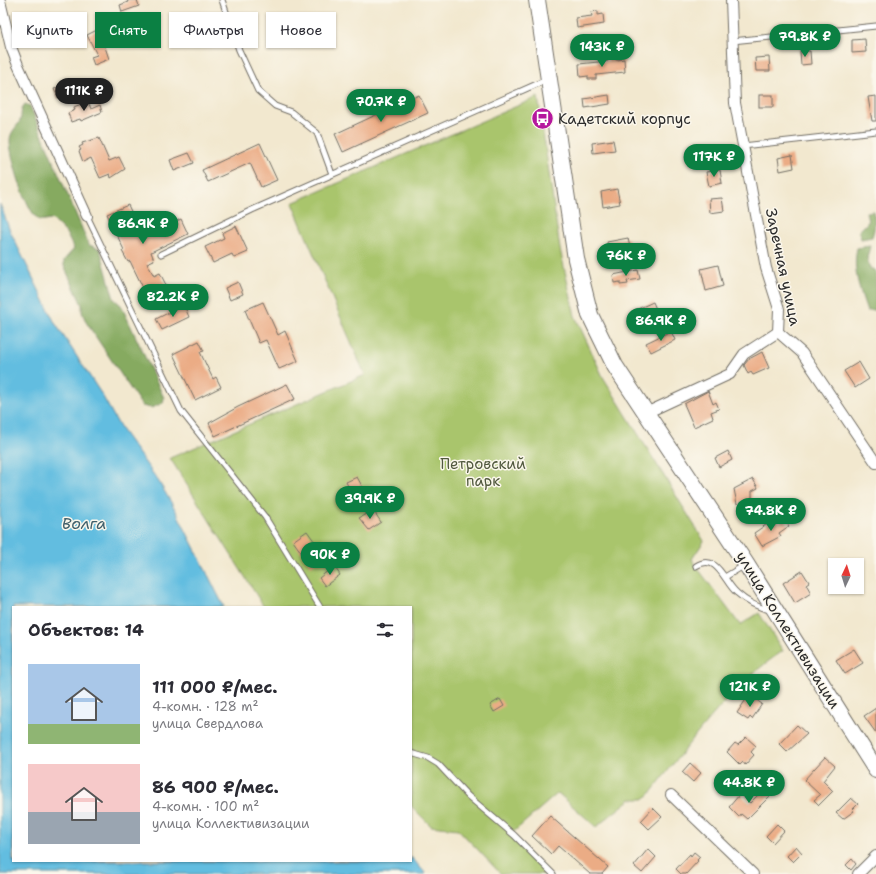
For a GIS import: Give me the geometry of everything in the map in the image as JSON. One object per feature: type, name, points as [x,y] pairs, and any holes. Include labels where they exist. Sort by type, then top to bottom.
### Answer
[{"type":"main road","name":"улица Коллективизации","points":[[537,0],[581,287],[590,315],[601,340],[615,366],[746,564],[876,770]]},
{"type":"street","name":"Заречная улица","points":[[731,0],[735,102],[766,268],[779,309],[778,332],[802,353],[876,463]]},
{"type":"street","points":[[0,1],[11,47],[18,65],[87,216]]},
{"type":"street","points":[[646,413],[730,374],[744,354],[778,332]]},
{"type":"street","points":[[671,795],[753,874]]},
{"type":"street","points":[[858,874],[876,856]]},
{"type":"lane","points":[[222,0],[239,50],[258,92],[275,106],[291,112],[317,133],[332,174]]},
{"type":"lane","points":[[732,41],[876,26]]},
{"type":"lane","points":[[161,254],[332,174],[548,78]]},
{"type":"lane","points":[[743,146],[876,131]]},
{"type":"lane","points":[[87,216],[180,411],[265,517],[319,606]]},
{"type":"lane","points":[[696,566],[706,562],[718,566],[737,593],[755,605],[776,612]]},
{"type":"lane","points":[[725,577],[746,564]]},
{"type":"lane","points":[[412,753],[428,758],[438,764],[468,796],[514,834],[554,874]]},
{"type":"green space","name":"Петровский парк","points":[[538,97],[560,249],[575,316],[603,377],[704,541],[692,559],[696,566],[740,625],[759,613],[783,651],[745,681],[711,717],[649,795],[643,799],[631,799],[596,827],[558,793],[510,835],[547,874],[501,874],[458,829],[431,826],[412,807],[412,606],[263,606],[170,458],[365,375],[292,203]]},
{"type":"green space","points":[[25,104],[30,106],[89,245],[100,249],[114,299],[121,305],[164,398],[163,403],[151,408],[142,406],[86,322],[82,312],[82,305],[64,266],[64,260],[74,249],[66,233],[52,219],[40,220],[35,216],[30,208],[20,183],[10,147],[10,137],[20,121],[23,106]]},
{"type":"green space","points":[[873,211],[875,224],[872,237],[861,239],[859,231],[868,222],[866,212]]},
{"type":"green space","points":[[870,246],[867,258],[870,268],[876,271],[876,310],[867,311],[855,264],[857,248]]},
{"type":"water","name":"Волга","points":[[0,204],[10,231],[55,323],[102,395],[121,429],[159,482],[175,509],[224,606],[12,606],[12,862],[412,862],[412,858],[426,874],[0,874]]},
{"type":"building","points":[[127,0],[137,0],[139,6],[122,12],[120,5],[128,2]]},
{"type":"building","points":[[598,11],[598,15],[603,14],[604,24],[577,28],[576,18],[592,16],[591,12]]},
{"type":"building","points":[[95,31],[95,48],[105,48],[109,59],[94,65],[91,57],[97,55],[87,35]]},
{"type":"building","points":[[865,39],[866,52],[852,53],[852,40]]},
{"type":"building","points":[[800,51],[810,51],[811,64],[801,65]]},
{"type":"building","points":[[615,57],[616,60],[624,59],[625,72],[596,75],[596,79],[588,79],[588,76],[580,77],[579,64],[608,61],[608,58]]},
{"type":"building","points":[[769,57],[770,71],[756,71],[755,58]]},
{"type":"building","points":[[67,83],[71,92],[58,98],[54,89]]},
{"type":"building","points":[[419,95],[428,113],[343,152],[335,134]]},
{"type":"building","points":[[609,95],[610,104],[585,108],[584,99]]},
{"type":"building","points":[[759,95],[773,95],[773,107],[759,107]]},
{"type":"building","points":[[876,96],[876,121],[872,121],[868,97]]},
{"type":"building","points":[[88,101],[91,109],[100,105],[102,112],[81,121],[80,119],[71,122],[68,113],[75,110],[74,107]]},
{"type":"building","points":[[99,138],[109,161],[119,157],[125,169],[111,178],[110,174],[100,178],[91,158],[83,162],[79,151],[81,150],[79,147],[83,145],[82,143]]},
{"type":"building","points":[[613,140],[615,150],[593,153],[592,143]]},
{"type":"building","points":[[260,143],[277,180],[261,187],[250,163],[208,182],[202,170]]},
{"type":"building","points":[[189,153],[194,163],[174,171],[170,160]]},
{"type":"building","points":[[792,155],[794,168],[780,171],[778,158]]},
{"type":"building","points":[[720,170],[722,183],[709,186],[706,172]]},
{"type":"building","points":[[617,189],[620,204],[603,207],[601,192]]},
{"type":"building","points":[[722,198],[724,211],[710,213],[709,199]]},
{"type":"building","points":[[128,205],[143,237],[181,219],[188,234],[151,252],[154,260],[147,263],[154,276],[160,273],[166,285],[146,294],[130,261],[128,262],[122,251],[124,250],[107,214]]},
{"type":"building","points":[[236,226],[248,252],[234,258],[232,254],[213,263],[205,247],[224,238],[222,233]]},
{"type":"building","points":[[628,238],[630,248],[609,252],[607,242]]},
{"type":"building","points":[[718,265],[723,286],[706,291],[701,269]]},
{"type":"building","points":[[638,270],[640,279],[627,281],[628,284],[620,285],[620,282],[614,283],[613,275]]},
{"type":"building","points":[[238,282],[243,294],[230,300],[225,288]]},
{"type":"building","points":[[263,302],[278,335],[285,331],[298,361],[279,369],[266,340],[259,343],[245,310]]},
{"type":"building","points":[[653,302],[658,314],[649,318],[647,314],[637,319],[633,311]]},
{"type":"building","points":[[184,305],[189,317],[162,330],[156,319]]},
{"type":"building","points":[[671,331],[675,340],[651,352],[646,343]]},
{"type":"building","points":[[199,341],[204,351],[200,352],[213,379],[216,377],[221,387],[195,400],[173,354]]},
{"type":"building","points":[[762,352],[769,368],[753,375],[751,372],[748,374],[744,365],[749,359]]},
{"type":"building","points":[[859,362],[869,379],[855,388],[844,371]]},
{"type":"building","points":[[287,384],[295,399],[215,436],[209,423],[238,407]]},
{"type":"building","points":[[708,391],[713,404],[716,402],[719,409],[711,412],[713,418],[694,427],[684,404]]},
{"type":"building","points":[[728,451],[732,460],[719,467],[715,458]]},
{"type":"building","points":[[357,477],[362,486],[351,492],[346,482]]},
{"type":"building","points":[[753,479],[758,488],[752,491],[752,500],[744,504],[742,501],[737,504],[734,489]]},
{"type":"building","points":[[373,510],[381,522],[369,530],[359,518]]},
{"type":"building","points":[[776,518],[779,523],[784,519],[789,526],[779,533],[781,536],[762,546],[754,533]]},
{"type":"building","points":[[307,531],[325,556],[311,566],[293,541]]},
{"type":"building","points":[[334,566],[340,575],[325,586],[319,578]]},
{"type":"building","points":[[802,571],[809,582],[806,584],[811,593],[795,603],[783,583]]},
{"type":"building","points":[[854,649],[863,663],[845,674],[836,660]]},
{"type":"building","points":[[749,695],[762,704],[752,719],[750,717],[748,720],[737,713]]},
{"type":"building","points":[[500,699],[504,706],[494,712],[490,705]]},
{"type":"building","points":[[876,708],[876,733],[864,716]]},
{"type":"building","points":[[797,725],[807,734],[787,752],[779,744]]},
{"type":"building","points":[[746,737],[756,746],[751,752],[754,755],[745,765],[743,762],[740,765],[727,752],[735,743],[738,745]]},
{"type":"building","points":[[825,757],[835,766],[823,781],[833,791],[819,805],[814,800],[820,795],[804,780]]},
{"type":"building","points":[[690,763],[701,773],[693,782],[682,772]]},
{"type":"building","points":[[765,788],[772,794],[747,819],[741,814],[739,817],[729,807],[740,794],[750,803]]},
{"type":"building","points":[[851,798],[858,804],[852,810],[854,811],[843,819],[836,813]]},
{"type":"building","points":[[653,808],[662,817],[649,829],[641,821]]},
{"type":"building","points":[[550,816],[608,867],[602,874],[590,874],[558,846],[551,854],[532,836]]},
{"type":"building","points":[[777,824],[784,831],[773,843],[766,836]]},
{"type":"building","points":[[796,846],[802,853],[793,862],[787,856]]},
{"type":"building","points":[[648,849],[656,857],[642,873],[634,866]]},
{"type":"building","points":[[694,852],[700,857],[697,860],[698,861],[686,874],[681,874],[676,869],[690,854],[691,856]]},
{"type":"building","points":[[852,859],[856,864],[851,870],[846,865]]},
{"type":"place","name":"Кадетский корпус","points":[[542,119]]}]
